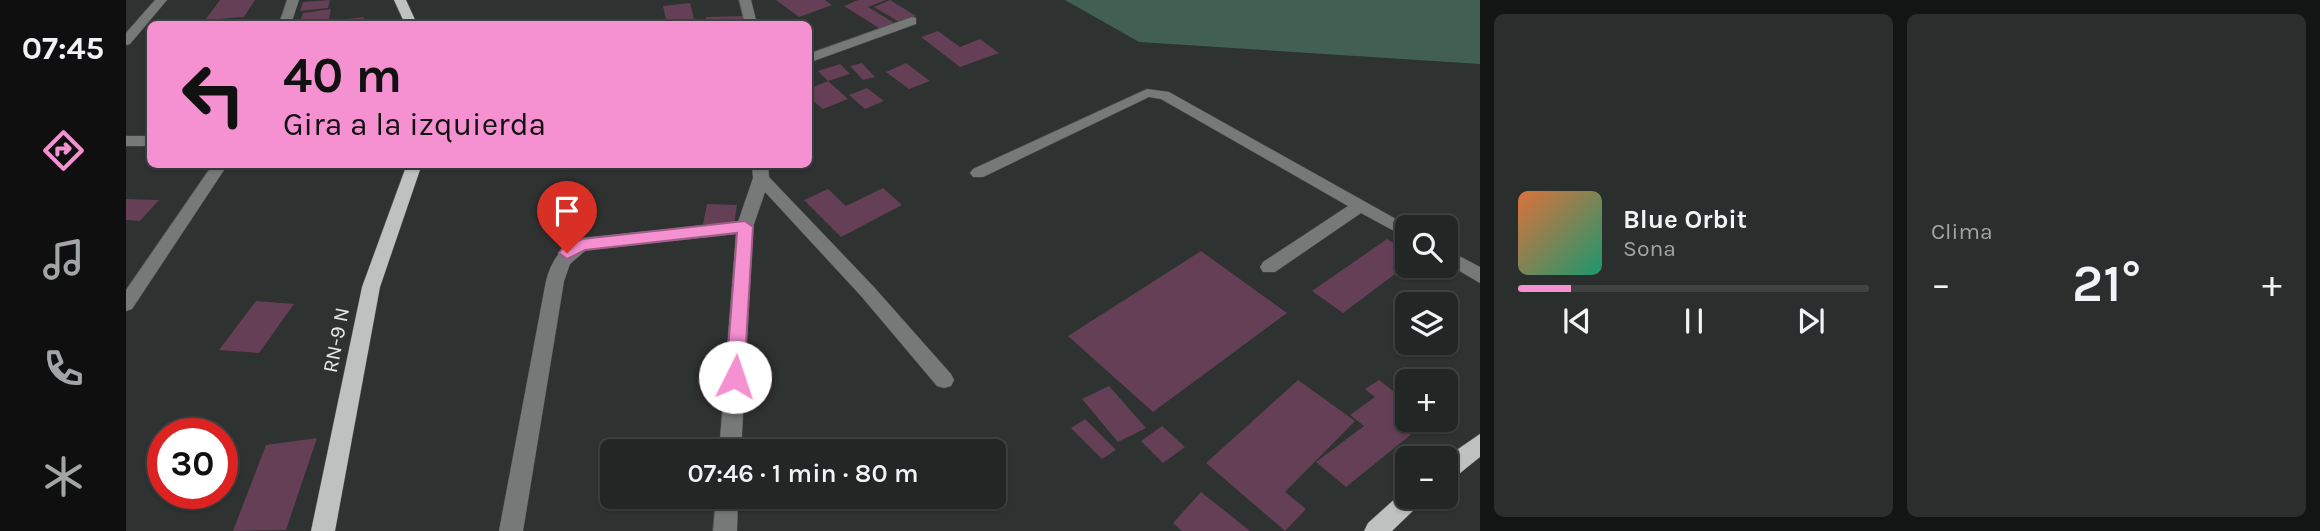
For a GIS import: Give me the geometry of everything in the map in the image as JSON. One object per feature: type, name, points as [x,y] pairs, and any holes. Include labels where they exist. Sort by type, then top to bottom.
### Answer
[{"type":"main road","points":[[400,0],[410,21]]},
{"type":"main road","name":"RN-9 N","points":[[323,531],[371,287],[414,168]]},
{"type":"main road","points":[[1458,461],[1480,444]]},
{"type":"main road","points":[[1376,531],[1399,509]]},
{"type":"street","points":[[126,41],[161,0]]},
{"type":"street","points":[[286,21],[293,0]]},
{"type":"street","points":[[745,0],[750,21]]},
{"type":"street","points":[[812,58],[912,21]]},
{"type":"street","points":[[978,173],[1147,93],[1156,93],[1164,95],[1395,225]]},
{"type":"street","points":[[126,141],[147,141]]},
{"type":"street","points":[[126,304],[218,168]]},
{"type":"street","points":[[731,439],[745,227],[760,171]]},
{"type":"street","points":[[760,171],[944,380]]},
{"type":"street","points":[[1269,267],[1362,205]]},
{"type":"street","points":[[511,531],[558,266],[567,253],[582,244],[745,227]]},
{"type":"street","points":[[1458,262],[1480,276]]},
{"type":"street","points":[[725,531],[726,509]]},
{"type":"green space","points":[[1065,0],[1480,0],[1480,64],[1139,42]]},
{"type":"building","points":[[220,0],[255,0],[244,17],[205,20]]},
{"type":"building","points":[[330,0],[328,8],[300,11],[303,2]]},
{"type":"building","points":[[776,0],[825,0],[832,5],[799,17]]},
{"type":"building","points":[[858,0],[886,0],[868,7],[896,24],[882,30],[844,6]]},
{"type":"building","points":[[890,0],[916,16],[901,23],[874,7]]},
{"type":"building","points":[[690,3],[694,21],[666,21],[663,6]]},
{"type":"building","points":[[331,9],[329,21],[300,21],[303,13]]},
{"type":"building","points":[[744,16],[744,21],[705,21],[706,17]]},
{"type":"building","points":[[364,17],[363,21],[332,21]]},
{"type":"building","points":[[938,31],[960,47],[980,39],[999,53],[960,67],[921,37]]},
{"type":"building","points":[[862,63],[875,77],[863,80],[850,66]]},
{"type":"building","points":[[906,63],[930,81],[909,89],[886,72]]},
{"type":"building","points":[[840,64],[850,74],[828,81],[818,71]]},
{"type":"building","points":[[828,81],[848,99],[823,109],[812,100],[812,87]]},
{"type":"building","points":[[867,88],[884,101],[865,109],[849,95]]},
{"type":"building","points":[[883,188],[902,205],[841,237],[804,200],[828,189],[846,206]]},
{"type":"building","points":[[126,199],[159,200],[140,221],[126,220]]},
{"type":"building","points":[[707,204],[737,205],[734,225],[703,224]]},
{"type":"building","points":[[1387,239],[1395,244],[1395,274],[1343,313],[1312,291]]},
{"type":"building","points":[[1201,251],[1287,313],[1153,412],[1068,336]]},
{"type":"building","points":[[256,301],[294,304],[259,353],[219,350]]},
{"type":"building","points":[[1298,380],[1355,421],[1285,492],[1306,509],[1285,531],[1206,463]]},
{"type":"building","points":[[1379,380],[1395,393],[1395,432],[1414,432],[1346,487],[1316,462],[1364,426],[1350,415],[1375,397],[1365,389]]},
{"type":"building","points":[[1109,386],[1146,428],[1118,442],[1082,399]]},
{"type":"building","points":[[1085,419],[1116,450],[1102,459],[1071,428]]},
{"type":"building","points":[[1162,426],[1185,447],[1163,463],[1141,441]]},
{"type":"building","points":[[317,438],[286,530],[233,531],[266,445]]},
{"type":"building","points":[[1201,492],[1250,531],[1182,531],[1173,523]]},
{"type":"route","points":[[567,253],[582,244],[745,227],[735,377]]}]
